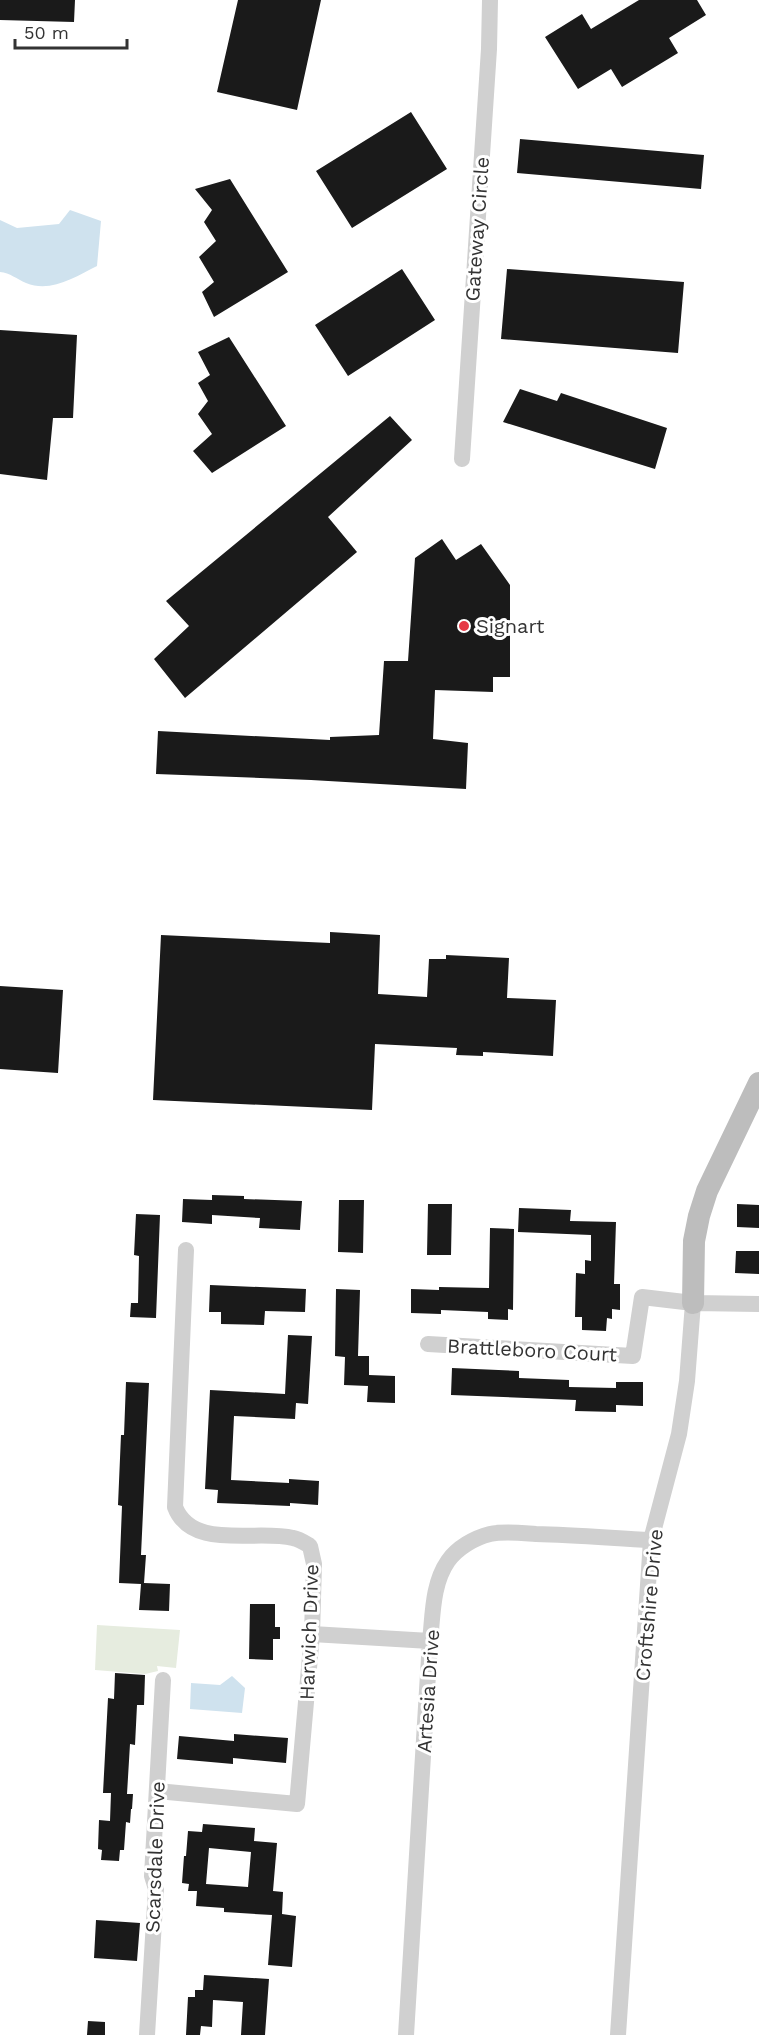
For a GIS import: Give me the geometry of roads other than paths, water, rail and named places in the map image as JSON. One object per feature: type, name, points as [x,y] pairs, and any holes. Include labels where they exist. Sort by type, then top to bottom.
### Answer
[{"type":"street","name":"Gateway Circle","points":[[462,459],[489,49],[490,0]]},
{"type":"street","name":"Croftshire Drive","points":[[618,2035],[651,1540],[680,1434],[687,1382],[693,1303],[694,1241],[707,1191],[759,1083]]},
{"type":"street","name":"Harwich Drive","points":[[157,1791],[297,1804],[312,1634],[314,1564],[310,1546],[294,1538],[204,1533],[190,1527],[179,1518],[175,1507],[186,1250]]},
{"type":"street","name":"Brattleboro Court","points":[[428,1344],[633,1356],[642,1297],[693,1303]]},
{"type":"street","points":[[693,1303],[759,1304]]},
{"type":"street","name":"Artesia Drive","points":[[406,2035],[430,1641],[435,1595],[448,1561],[459,1549],[490,1534],[651,1540]]},
{"type":"street","points":[[312,1634],[430,1641]]},
{"type":"street","name":"Scarsdale Drive","points":[[147,2035],[156,1889],[152,1876],[163,1680]]},
{"type":"water","points":[[70,210],[101,221],[97,266],[71,279],[45,286],[35,286],[0,272],[0,220],[17,228],[59,224]]},
{"type":"water","points":[[232,1676],[245,1688],[242,1713],[190,1709],[191,1683],[220,1685]]},
{"type":"place","name":"Signart","points":[[464,626]]}]
